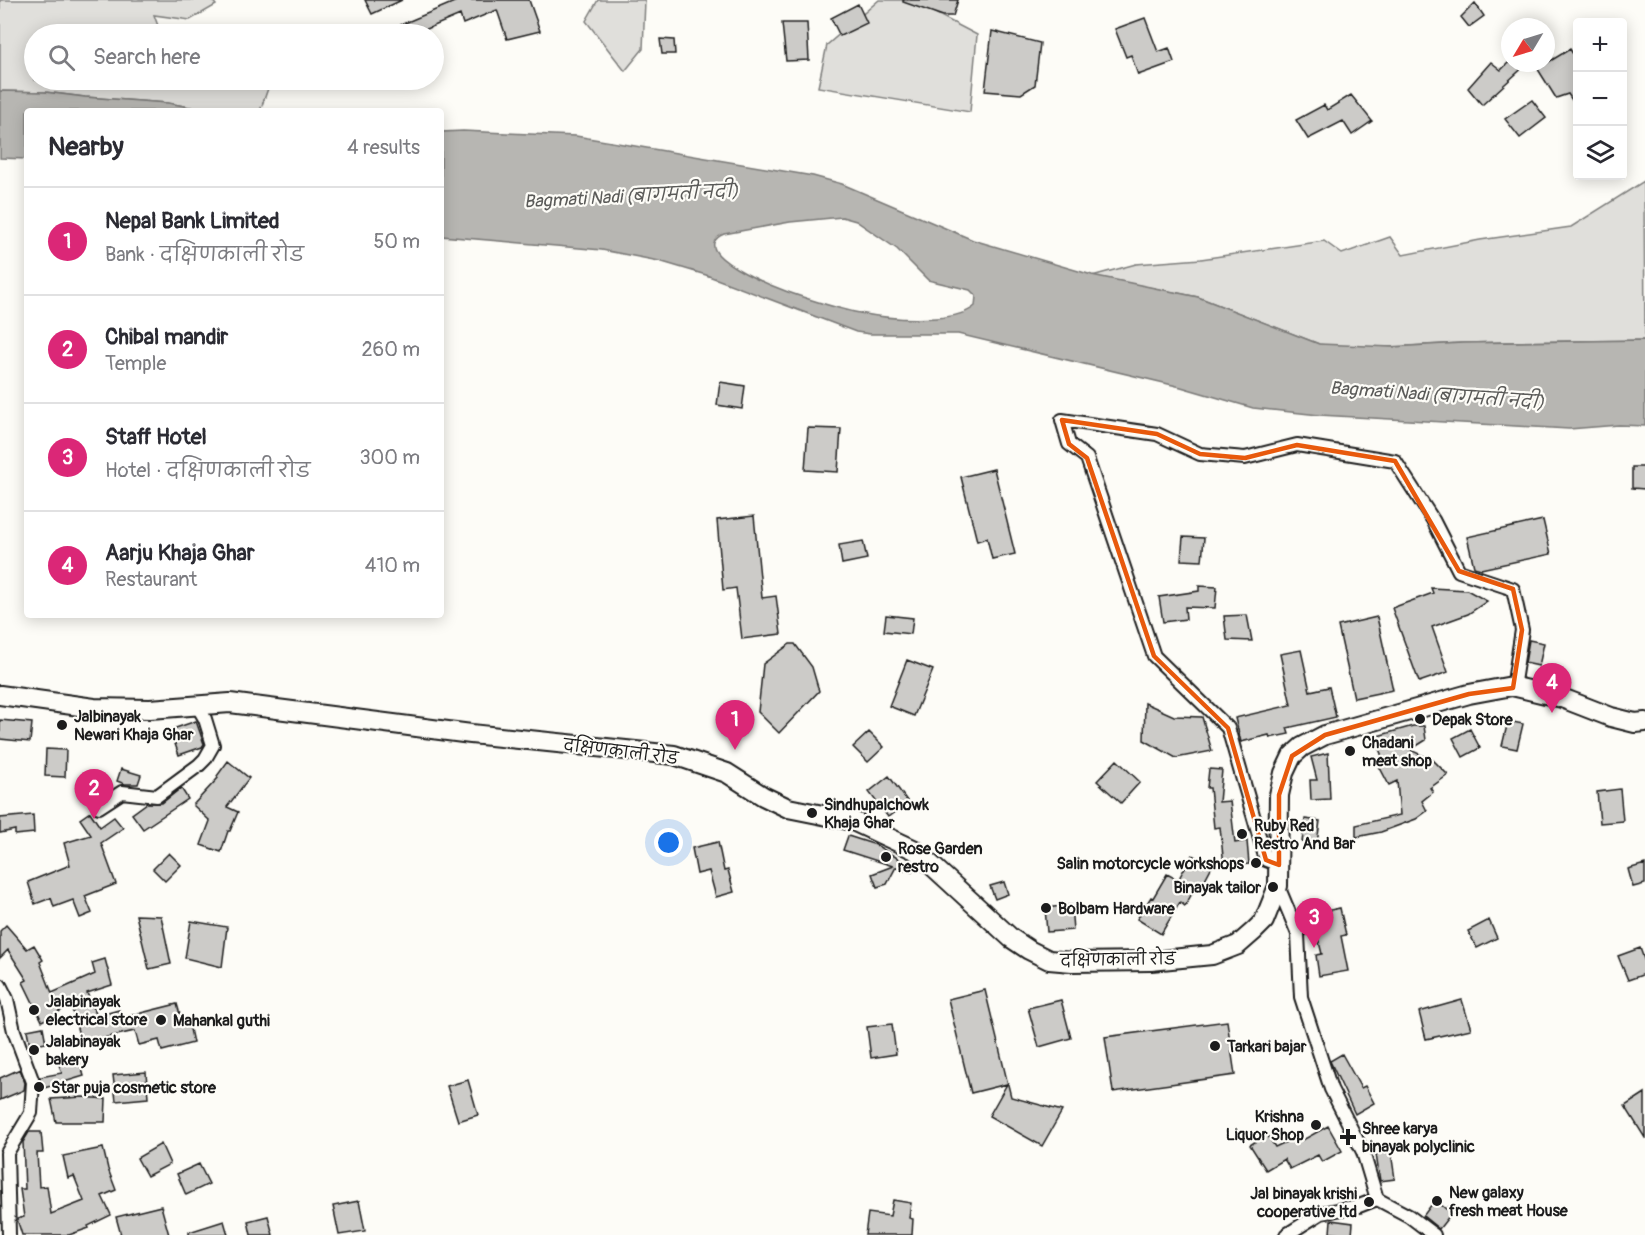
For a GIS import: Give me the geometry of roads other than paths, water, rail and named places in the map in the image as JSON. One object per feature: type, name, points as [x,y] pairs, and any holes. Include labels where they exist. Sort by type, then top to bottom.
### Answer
[{"type":"main road","name":"दक्षिणकाली रोड","points":[[0,695],[94,708],[150,709],[230,703],[471,734],[674,755],[727,773],[763,796],[788,808],[853,821],[915,850],[1011,938],[1029,951],[1049,960],[1072,962],[1151,962],[1212,955],[1238,945],[1254,931],[1264,921],[1278,886],[1279,795],[1284,773],[1292,756],[1302,747],[1325,735],[1469,694],[1513,688],[1562,698],[1611,717],[1635,723],[1645,722]]},
{"type":"street","points":[[1279,865],[1266,860],[1228,728],[1154,656],[1087,458],[1069,444],[1062,420],[1157,434],[1200,454],[1245,458],[1297,445],[1395,461],[1433,520],[1459,571],[1513,589],[1522,630],[1513,688]]},
{"type":"street","points":[[99,807],[122,792],[158,796],[199,765],[213,745],[206,719],[197,705]]},
{"type":"street","points":[[1278,886],[1298,934],[1301,997],[1331,1089],[1363,1152],[1377,1199],[1409,1216],[1434,1235]]},
{"type":"street","points":[[0,985],[7,999],[14,1031],[33,1082],[31,1113],[7,1153],[9,1235]]},
{"type":"street","points":[[1286,1235],[1321,1213],[1359,1206],[1377,1199]]},
{"type":"water","points":[[0,91],[45,92],[168,103],[195,108],[24,108],[24,159],[0,158]]},
{"type":"water","name":"Bagmati Nadi (बागमती नदी)","points":[[444,132],[576,136],[813,176],[842,184],[973,240],[1092,275],[1198,297],[1319,344],[1392,347],[1462,343],[1645,340],[1645,426],[1619,425],[1569,429],[1319,415],[1253,408],[1181,387],[958,334],[856,332],[706,275],[659,261],[602,250],[444,236]],"holes":[[[842,217],[856,221],[897,249],[928,280],[970,290],[976,296],[975,306],[962,313],[936,318],[897,318],[861,313],[788,292],[752,277],[723,259],[715,250],[715,241],[724,234],[790,222]]]},
{"type":"place","name":"Aarju Khaja Ghar","points":[[1552,713]]},
{"type":"place","name":"Depak Store","points":[[1420,719]]},
{"type":"place","name":"Jalbinayak Newari Khaja Ghar","points":[[62,725]]},
{"type":"place","name":"Nepal Bank Limited","points":[[735,750]]},
{"type":"place","name":"Chadani meat shop","points":[[1350,751]]},
{"type":"place","name":"Sindhupalchowk Khaja Ghar","points":[[812,813]]},
{"type":"place","name":"Chibal mandir","points":[[94,819]]},
{"type":"place","name":"Ruby Red Restro And Bar","points":[[1242,834]]},
{"type":"place","name":"Rose Garden restro","points":[[886,857]]},
{"type":"place","name":"Salin motorcycle workshops","points":[[1256,863]]},
{"type":"place","name":"Binayak tailor","points":[[1273,887]]},
{"type":"place","name":"Bolbam Hardware","points":[[1046,908]]},
{"type":"place","name":"Staff Hotel","points":[[1314,948]]},
{"type":"place","name":"Jalabinayak electrical store","points":[[34,1010]]},
{"type":"place","name":"Mahankal guthi","points":[[161,1020]]},
{"type":"place","name":"Tarkari bajar","points":[[1215,1046]]},
{"type":"place","name":"Jalabinayak bakery","points":[[34,1050]]},
{"type":"place","name":"Star puja cosmetic store","points":[[39,1087]]},
{"type":"place","name":"Krishna Liquor Shop","points":[[1316,1125]]},
{"type":"place","name":"Shree karya binayak polyclinic","points":[[1348,1137]]},
{"type":"place","name":"New galaxy fresh meat House","points":[[1437,1201]]},
{"type":"place","name":"Jal binayak krishi cooperative ltd","points":[[1369,1202]]}]
